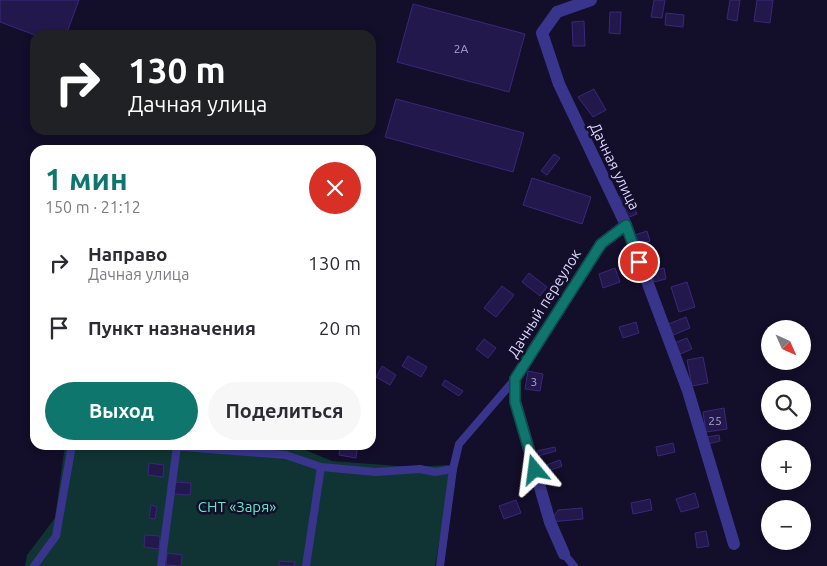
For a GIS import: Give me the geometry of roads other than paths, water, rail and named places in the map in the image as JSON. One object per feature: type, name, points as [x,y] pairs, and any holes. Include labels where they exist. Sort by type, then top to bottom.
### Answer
[{"type":"street","name":"Дачная улица","points":[[591,0],[557,12],[542,32],[558,84],[626,225],[688,391],[734,544]]},
{"type":"street","name":"Дачный переулок","points":[[564,554],[550,522],[515,402],[515,379],[601,244],[626,225]]},
{"type":"lane","points":[[440,566],[453,469],[459,444],[515,379]]},
{"type":"lane","points":[[34,566],[56,536],[71,450]]},
{"type":"lane","points":[[161,566],[176,450]]},
{"type":"lane","points":[[225,450],[286,455],[321,467],[376,472],[420,469],[436,472],[453,469]]},
{"type":"lane","points":[[306,566],[321,467]]},
{"type":"lane","points":[[564,554],[574,566]]},
{"type":"park label","name":"СНТ «Заря»","points":[[237,506]]}]
